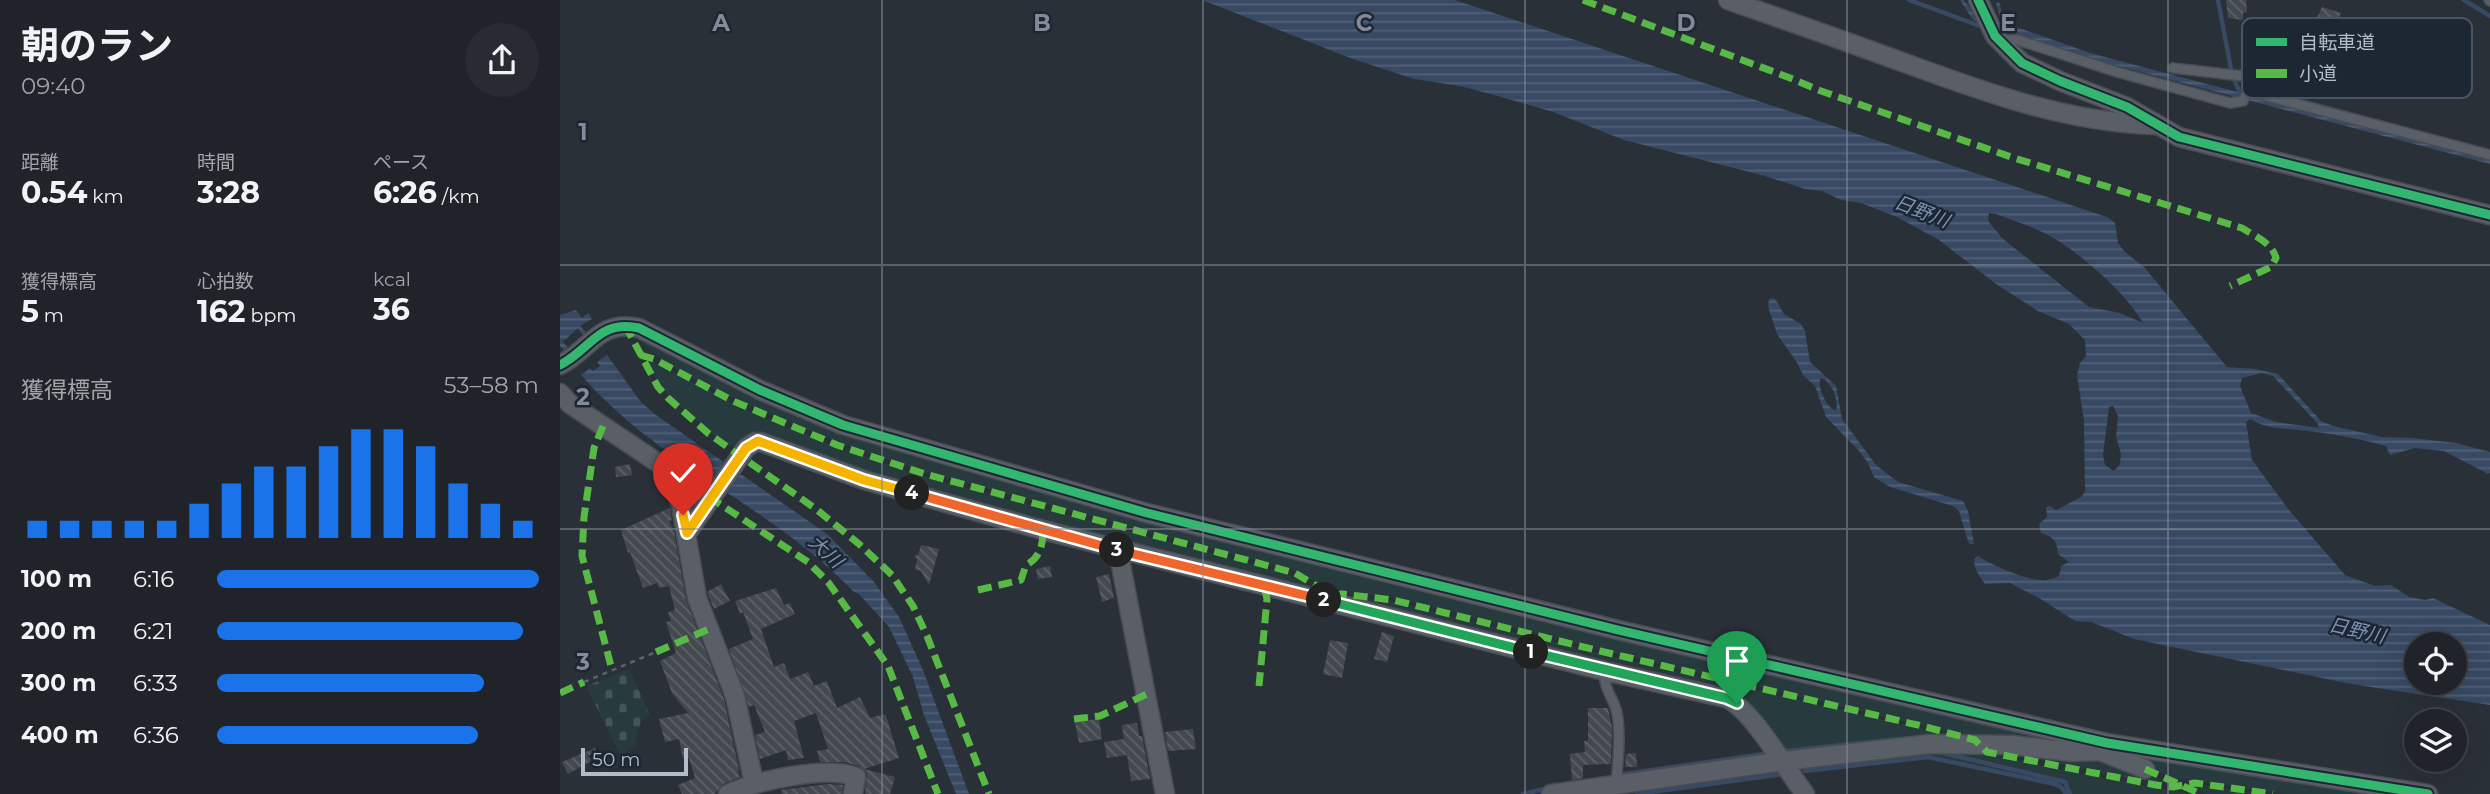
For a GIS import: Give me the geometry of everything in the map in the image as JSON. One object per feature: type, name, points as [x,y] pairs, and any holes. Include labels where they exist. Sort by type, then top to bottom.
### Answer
[{"type":"street","points":[[1728,0],[1993,94],[2067,114],[2124,124],[2158,125]]},
{"type":"street","points":[[1978,0],[1993,29],[2022,63],[2127,107],[2179,137],[2490,215]]},
{"type":"street","points":[[561,364],[607,329],[619,326],[639,328],[760,390],[843,425],[1147,513],[2104,747],[2428,794]]},
{"type":"street","points":[[560,393],[570,404],[691,485]]},
{"type":"street","points":[[687,533],[746,448],[755,442],[761,442],[864,480],[1118,550],[1733,701],[1742,708],[1784,761],[1803,793]]},
{"type":"street","points":[[668,470],[681,505],[697,598],[735,696],[754,783]]},
{"type":"street","points":[[1118,550],[1165,794]]},
{"type":"street","points":[[1551,794],[1784,761],[1930,744],[2011,745],[2072,752],[2104,747],[2145,769]]},
{"type":"street","points":[[728,794],[754,783],[809,775],[852,775],[856,777],[853,794]]},
{"type":"lane","points":[[1993,29],[2072,59],[2184,92],[2230,103],[2243,102],[2245,98]]},
{"type":"lane","points":[[2173,68],[2242,76]]},
{"type":"lane","points":[[2274,98],[2490,155]]},
{"type":"lane","points":[[1605,671],[1603,680],[1617,713],[1616,785]]},
{"type":"path","points":[[584,682],[656,652]]},
{"type":"green space","points":[[635,335],[847,430],[2086,746],[1978,739],[1391,597],[1335,593],[1298,572],[929,473],[854,448],[694,379],[657,356]]},
{"type":"green space","points":[[651,361],[754,413],[856,454],[926,477],[1288,574],[1327,595],[998,515],[761,438],[735,448],[706,429],[661,387],[654,376]]},
{"type":"green space","points":[[1344,598],[1390,601],[1610,656],[1953,736],[1789,756],[1741,704]]},
{"type":"green space","points":[[629,669],[650,715],[641,720],[635,746],[621,756],[586,686]]},
{"type":"green space","points":[[1966,749],[2191,794],[2067,794],[2061,786],[2054,783],[1937,757],[1799,771],[1802,766]]},
{"type":"green space","points":[[1993,750],[2117,761],[2169,784],[2121,777]]},
{"type":"green space","points":[[2115,753],[2389,794],[2284,794],[2175,779]]},
{"type":"green space","points":[[2187,786],[2207,786],[2255,794],[2206,794]]},
{"type":"water","name":"日野川","points":[[1202,0],[1455,0],[2107,217],[2115,223],[2118,243],[2125,252],[2144,267],[2227,367],[2278,374],[2321,421],[2333,426],[2382,437],[2456,443],[2490,452],[2488,474],[2444,451],[2415,448],[2390,455],[2386,446],[2365,441],[2268,426],[2251,419],[2246,422],[2252,460],[2289,510],[2345,575],[2375,586],[2391,585],[2409,597],[2425,600],[2433,598],[2490,625],[2490,705],[2424,695],[2467,695],[2467,632],[2404,632],[2404,692],[2351,684],[2134,639],[2091,622],[2075,621],[2010,583],[1985,584],[1975,566],[1974,559],[1978,556],[2018,575],[2044,580],[2059,576],[2061,566],[2069,562],[2058,554],[2054,540],[2041,533],[2039,524],[2047,517],[2046,507],[2050,506],[2056,510],[2081,497],[2085,492],[2084,421],[2077,375],[2080,363],[2086,356],[2085,340],[2069,324],[2038,311],[1996,284],[1939,240],[1897,217],[1861,203],[1841,200],[1822,191],[1805,189],[1624,140],[1553,112],[1498,96],[1460,86],[1414,79],[1353,59]],"holes":[[[1989,213],[2038,230],[2063,244],[2115,288],[2143,323],[2120,313],[2089,307],[2003,239],[1988,221]],[[2261,373],[2273,376],[2319,428],[2276,422],[2251,413],[2240,386],[2242,378]],[[2113,406],[2118,416],[2116,436],[2121,454],[2120,464],[2114,471],[2105,465],[2103,455],[2109,407]]]},
{"type":"water","points":[[1960,0],[1964,0],[1975,16],[2017,32],[2003,22],[1996,3],[1999,2],[2008,24],[2090,53],[2242,93],[2242,98],[2260,98],[2490,159],[2490,164],[2092,59],[1973,20]]},
{"type":"water","points":[[1769,299],[1776,300],[1784,314],[1801,324],[1805,331],[1810,362],[1836,386],[1842,419],[1876,465],[1898,482],[1963,501],[1968,511],[1974,544],[1968,541],[1959,511],[1953,506],[1890,487],[1874,477],[1859,451],[1826,417],[1815,386],[1803,375],[1777,334],[1768,306]],"holes":[[[1820,379],[1824,379],[1834,394],[1836,411],[1826,402],[1822,392]]]},
{"type":"water","points":[[576,310],[582,318],[588,313],[592,319],[580,326],[589,335],[585,339],[578,328],[562,341],[570,350],[566,353],[560,346],[560,315]]},
{"type":"water","name":"大川","points":[[607,355],[641,402],[656,415],[827,534],[874,582],[899,617],[923,670],[969,794],[956,794],[924,715],[913,677],[889,627],[859,594],[822,562],[753,510],[680,461],[612,407],[581,375],[590,368],[593,371],[600,366],[597,362]]},
{"type":"building","points":[[2226,0],[2246,0],[2247,12],[2243,13],[2242,20],[2228,18]]},
{"type":"building","points":[[2322,7],[2341,13],[2339,18],[2317,18]]},
{"type":"building","points":[[630,464],[632,475],[616,477],[615,467]]},
{"type":"building","points":[[670,508],[672,520],[669,521],[674,531],[686,600],[724,699],[739,770],[740,777],[723,784],[715,794],[682,794],[678,785],[695,778],[689,758],[683,759],[679,739],[665,742],[659,719],[688,713],[672,693],[660,661],[676,653],[666,622],[671,621],[668,612],[675,610],[669,586],[659,588],[657,583],[643,588],[621,530]]},
{"type":"building","points":[[921,545],[939,549],[929,585],[921,571],[915,569],[915,556],[918,555]]},
{"type":"building","points":[[1050,566],[1052,577],[1038,579],[1036,569]]},
{"type":"building","points":[[1109,574],[1114,598],[1102,602],[1096,577]]},
{"type":"building","points":[[721,584],[730,601],[714,609],[707,592]]},
{"type":"building","points":[[776,588],[784,605],[790,603],[795,614],[761,629],[774,667],[784,663],[790,679],[808,672],[814,686],[827,681],[837,708],[860,697],[870,718],[884,714],[886,716],[899,758],[864,769],[895,777],[890,794],[865,794],[867,774],[859,766],[845,762],[820,762],[817,751],[828,749],[816,713],[794,721],[804,758],[788,760],[786,750],[760,759],[755,735],[765,732],[754,705],[749,707],[729,649],[753,639],[743,612],[740,614],[735,601]]},
{"type":"building","points":[[1382,632],[1394,636],[1387,662],[1374,659]]},
{"type":"building","points":[[1330,640],[1348,643],[1342,678],[1323,674]]},
{"type":"building","points":[[1588,708],[1608,708],[1612,727],[1611,764],[1583,765],[1583,778],[1572,780],[1570,754],[1585,752],[1584,741],[1588,741]]},
{"type":"building","points":[[1099,719],[1102,739],[1079,743],[1075,722]]},
{"type":"building","points":[[1137,723],[1150,779],[1131,781],[1127,755],[1107,758],[1104,742],[1124,739],[1122,725]]},
{"type":"building","points":[[1193,729],[1196,749],[1168,751],[1165,732]]},
{"type":"building","points":[[595,748],[599,757],[568,774],[562,762]]},
{"type":"building","points":[[1636,753],[1637,767],[1625,767],[1626,754]]},
{"type":"building","points":[[828,784],[843,785],[842,794],[782,794],[781,790]]},
{"type":"waterway","points":[[1909,0],[1980,26]]},
{"type":"waterway","points":[[2218,0],[2231,69]]},
{"type":"waterway","points":[[2464,0],[2490,16]]},
{"type":"waterway","points":[[2235,81],[2241,96]]},
{"type":"waterway","points":[[1785,751],[1899,739]]},
{"type":"waterway","points":[[1939,752],[2065,782],[2070,794]]},
{"type":"waterway","points":[[1624,774],[1771,753]]},
{"type":"waterway","points":[[1805,771],[1928,757],[2055,784],[2066,794]]},
{"type":"waterway","points":[[1637,794],[1783,774]]},
{"type":"waterway","points":[[1523,794],[1548,788]]},
{"type":"marked path","points":[[1583,0],[1821,91],[2014,158],[2242,228],[2267,244],[2276,258],[2271,267],[2230,286]]},
{"type":"marked path","points":[[625,325],[658,387],[668,398],[709,434],[816,509],[892,575],[913,606],[927,636],[989,794]]},
{"type":"marked path","points":[[640,355],[654,359],[733,401],[837,445],[925,474],[1295,573],[1333,596],[1337,603]]},
{"type":"marked path","points":[[603,426],[594,448],[584,517],[582,556],[612,670]]},
{"type":"marked path","points":[[691,485],[808,562],[828,582],[888,666],[938,794]]},
{"type":"marked path","points":[[978,590],[1021,580],[1026,565],[1035,559],[1040,550],[1043,530]]},
{"type":"marked path","points":[[1259,686],[1267,599],[1264,586]]},
{"type":"marked path","points":[[1333,596],[1342,594],[1393,600],[1922,726],[1975,740],[1987,752],[2156,785],[2173,787],[2195,783],[2273,794]]},
{"type":"marked path","points":[[656,652],[709,629]]},
{"type":"marked path","points":[[560,693],[584,682]]},
{"type":"marked path","points":[[1074,719],[1100,716],[1147,694]]},
{"type":"marked path","points":[[2145,769],[2201,794]]},
{"type":"cycle path","points":[[1978,0],[1995,36],[2022,63],[2127,107],[2179,137],[2490,215]]},
{"type":"cycle path","points":[[560,365],[604,332],[625,326],[639,328],[760,390],[843,425],[1147,513],[1618,630],[2107,743],[2428,794]]},
{"type":"route","points":[[683,515],[687,533],[746,448],[755,442],[761,442],[864,480],[1043,530],[1605,671],[1726,698],[1737,703]]}]
